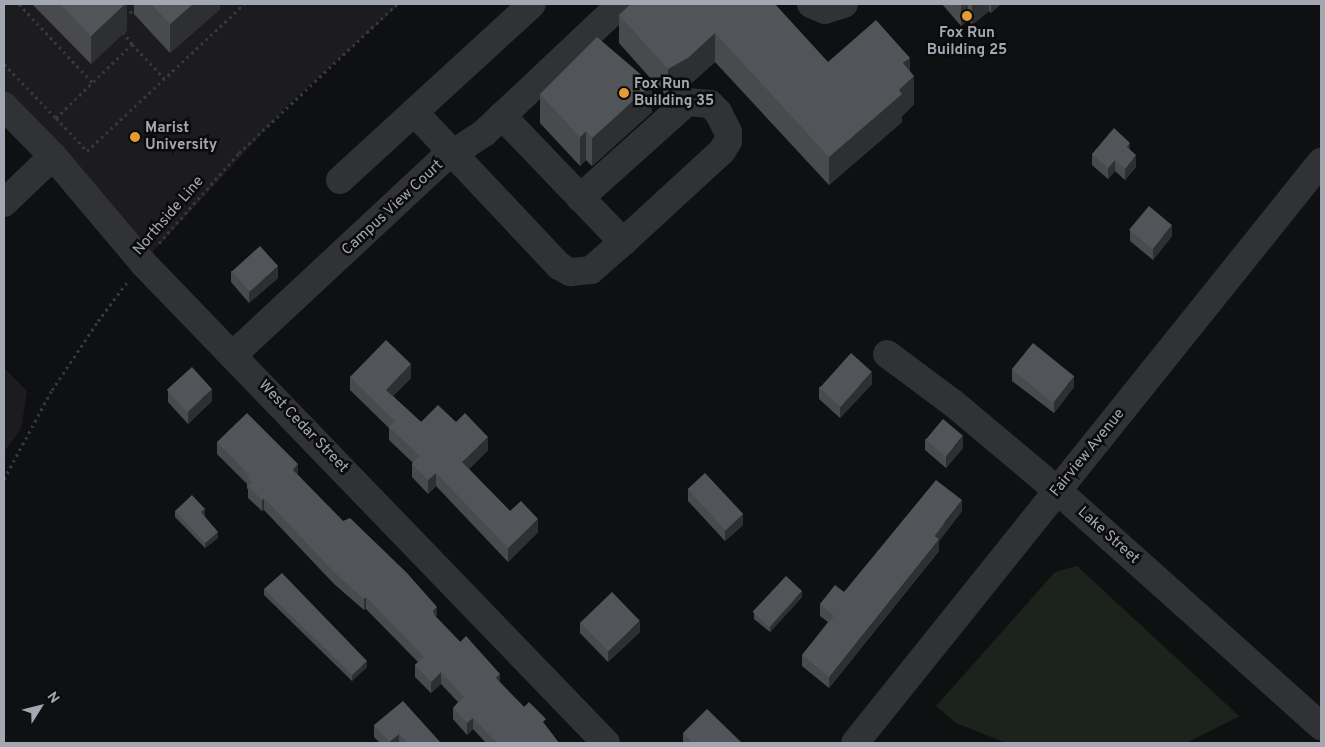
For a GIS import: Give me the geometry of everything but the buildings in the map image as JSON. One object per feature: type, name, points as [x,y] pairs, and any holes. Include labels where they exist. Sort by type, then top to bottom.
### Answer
[{"type":"street","points":[[340,180],[532,4]]},
{"type":"street","name":"Campus View Court","points":[[233,354],[440,162],[502,116],[621,4]]},
{"type":"street","points":[[811,4],[825,10],[844,4]]},
{"type":"street","points":[[414,112],[559,266],[570,272],[591,270],[722,151],[728,142],[728,132],[718,112],[710,104],[687,102],[580,198]]},
{"type":"street","name":"West Cedar Street","points":[[4,106],[53,156],[143,263],[233,354],[606,743]]},
{"type":"street","points":[[502,116],[623,242]]},
{"type":"street","points":[[4,203],[53,156]]},
{"type":"street","name":"Fairview Avenue","points":[[855,743],[1321,162]]},
{"type":"street","name":"Lake Street","points":[[887,354],[952,403],[1058,491],[1321,726]]},
{"type":"path","points":[[19,4],[92,83]]},
{"type":"path","points":[[123,19],[140,4]]},
{"type":"path","points":[[4,64],[87,151],[244,4]]},
{"type":"path","name":"Northside Line","points":[[4,479],[52,390],[98,321],[143,263],[239,153],[397,4]]},
{"type":"path","points":[[117,25],[164,78]]},
{"type":"path","points":[[56,118],[132,44]]},
{"type":"shaded area","name":"Marist University","points":[[4,4],[400,4],[290,103],[139,267],[4,127]]},
{"type":"shaded area","points":[[4,368],[27,391],[21,429],[4,452]]},
{"type":"shaded area","points":[[1077,566],[1240,716],[1186,743],[1006,743],[956,723],[936,706],[1055,572]]},
{"type":"place","name":"Fox Run Building 25","points":[[967,16]]},
{"type":"place","name":"Fox Run Building 35","points":[[624,93]]},
{"type":"place","name":"Marist University","points":[[135,137]]}]
